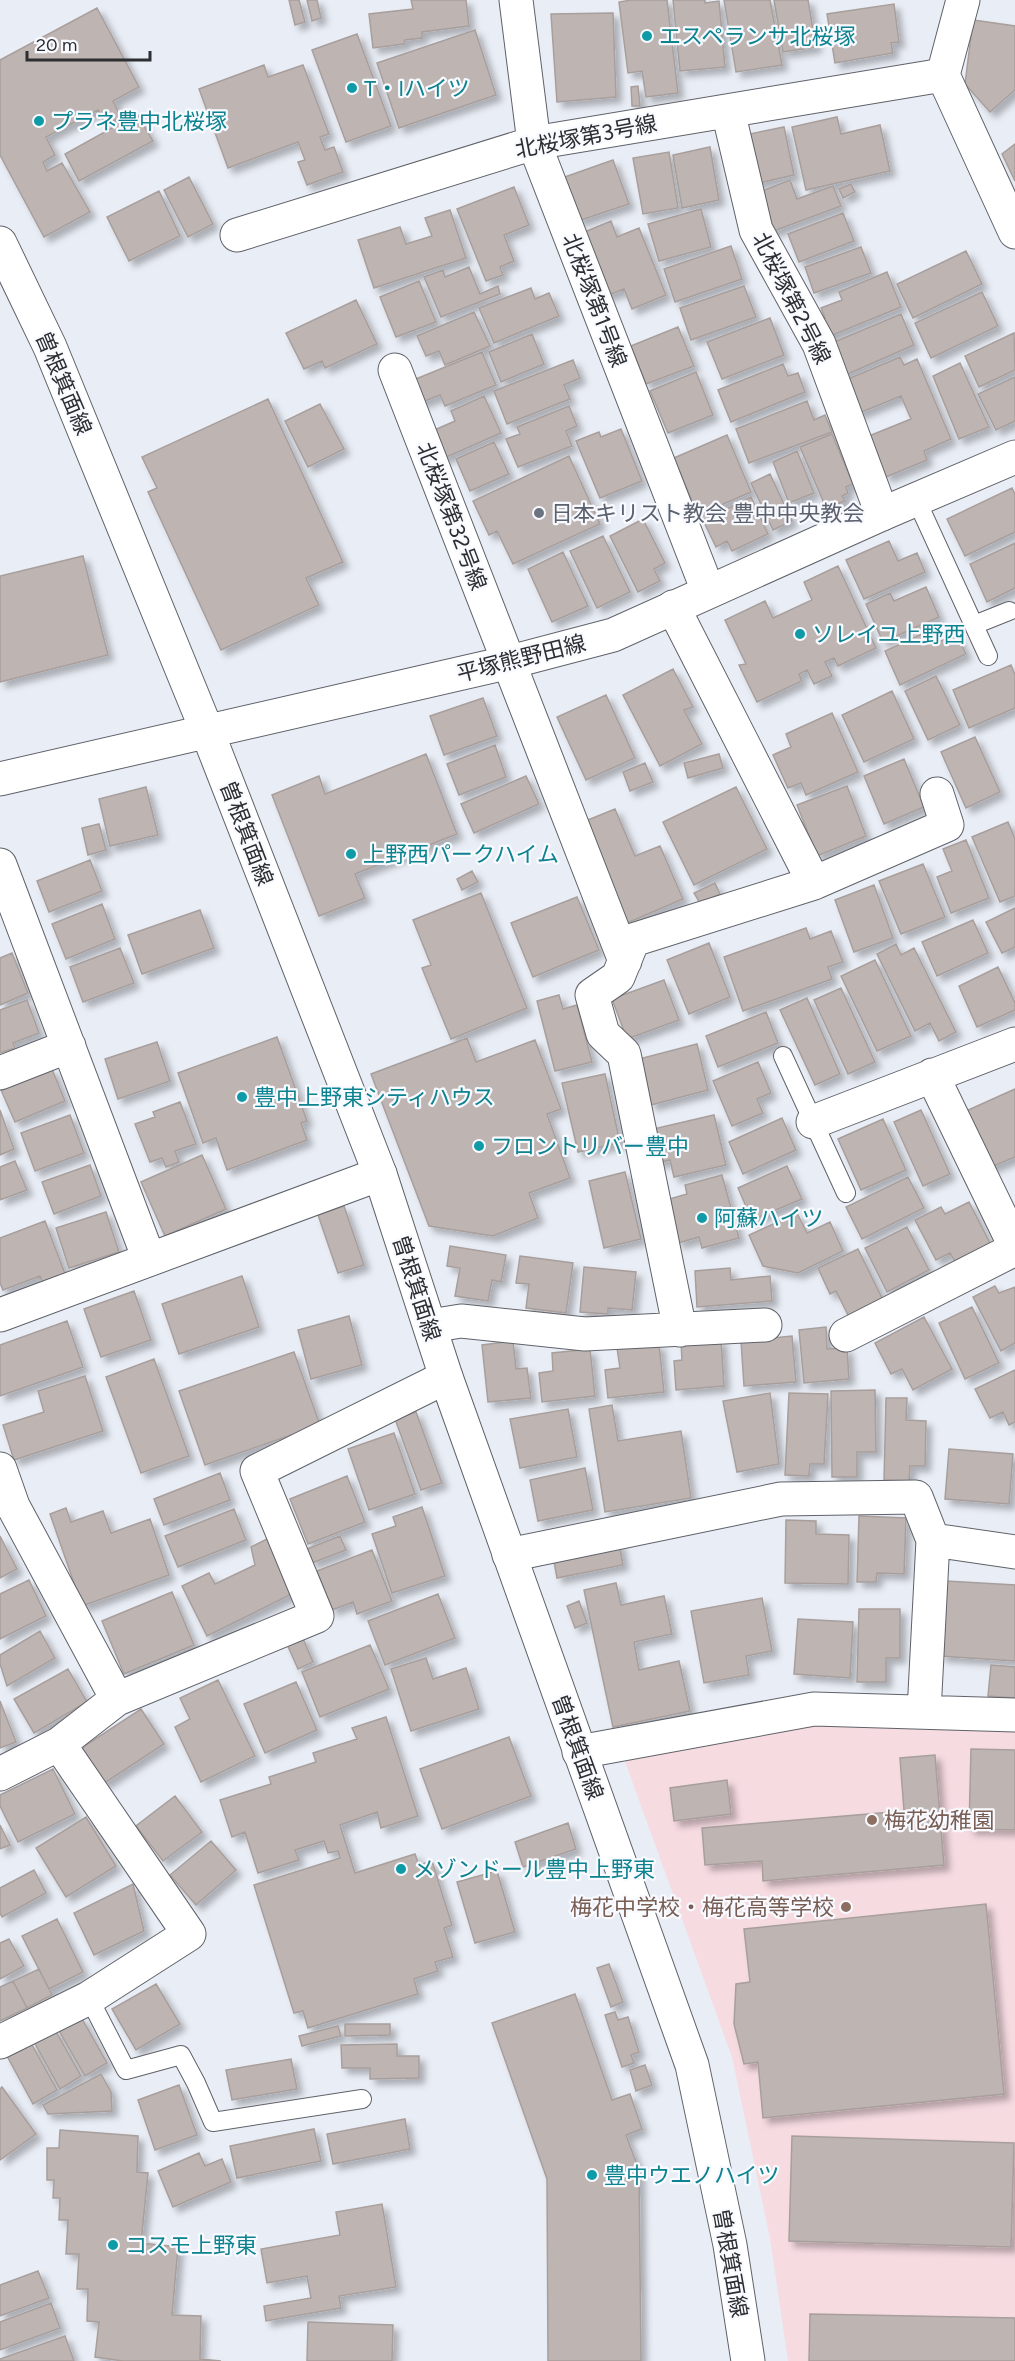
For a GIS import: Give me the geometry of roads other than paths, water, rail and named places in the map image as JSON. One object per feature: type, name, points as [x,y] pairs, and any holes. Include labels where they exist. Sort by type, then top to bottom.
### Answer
[{"type":"street","name":"北桜塚第1号線","points":[[516,0],[534,143],[708,591]]},
{"type":"street","points":[[963,0],[943,75],[1015,232]]},
{"type":"street","name":"北桜塚第3号線","points":[[237,235],[534,143],[943,75]]},
{"type":"street","name":"北桜塚第2号線","points":[[728,111],[756,230],[819,344],[882,514]]},
{"type":"street","name":"曽根箕面線","points":[[0,243],[50,347],[207,731],[380,1174],[446,1377],[692,2065],[730,2245],[748,2361]]},
{"type":"street","name":"北桜塚第32号線","points":[[395,370],[625,961]]},
{"type":"street","name":"平塚熊野田線","points":[[0,779],[510,662],[613,635],[1015,457]]},
{"type":"street","points":[[673,607],[814,883]]},
{"type":"street","points":[[680,1330],[624,1054],[603,1034],[592,994],[618,977],[633,940],[814,883],[947,825],[937,794]]},
{"type":"street","points":[[0,865],[150,1259]]},
{"type":"street","points":[[813,1122],[1015,1044]]},
{"type":"street","points":[[0,1074],[69,1046]]},
{"type":"street","points":[[846,1335],[1015,1247],[932,1076]]},
{"type":"street","points":[[0,1315],[380,1174]]},
{"type":"street","points":[[430,1326],[461,1321],[585,1334],[765,1326]]},
{"type":"street","points":[[0,1774],[59,1744],[117,1699],[317,1616],[257,1471],[446,1377]]},
{"type":"street","points":[[0,1469],[7,1509],[117,1699]]},
{"type":"street","points":[[509,1555],[781,1499],[916,1497],[933,1540],[924,1712]]},
{"type":"street","points":[[933,1540],[1015,1552]]},
{"type":"street","points":[[579,1752],[814,1709],[1015,1715]]},
{"type":"street","points":[[0,2042],[89,1998],[189,1934],[59,1744]]},
{"type":"lane","points":[[916,499],[988,656]]},
{"type":"lane","points":[[974,625],[1009,611]]},
{"type":"lane","points":[[783,1056],[846,1193]]},
{"type":"lane","points":[[89,1998],[126,2070],[181,2055],[213,2122],[362,2099]]},
{"type":"place","name":"エスペランサ北桜塚","points":[[647,36]]},
{"type":"place","name":"T・Iハイツ","points":[[352,88]]},
{"type":"place","name":"プラネ豊中北桜塚","points":[[39,121]]},
{"type":"place","name":"日本キリスト教会 豊中中央教会","points":[[539,513]]},
{"type":"place","name":"ソレイユ上野西","points":[[800,634]]},
{"type":"place","name":"上野西パークハイム","points":[[351,854]]},
{"type":"place","name":"豊中上野東シティハウス","points":[[242,1097]]},
{"type":"place","name":"フロントリバー豊中","points":[[479,1146]]},
{"type":"place","name":"阿蘇ハイツ","points":[[702,1218]]},
{"type":"place","name":"梅花幼稚園","points":[[872,1820]]},
{"type":"place","name":"メゾンドール豊中上野東","points":[[401,1869]]},
{"type":"place","name":"梅花中学校・梅花高等学校","points":[[846,1907]]},
{"type":"place","name":"豊中ウエノハイツ","points":[[592,2175]]},
{"type":"place","name":"コスモ上野東","points":[[113,2245]]}]
